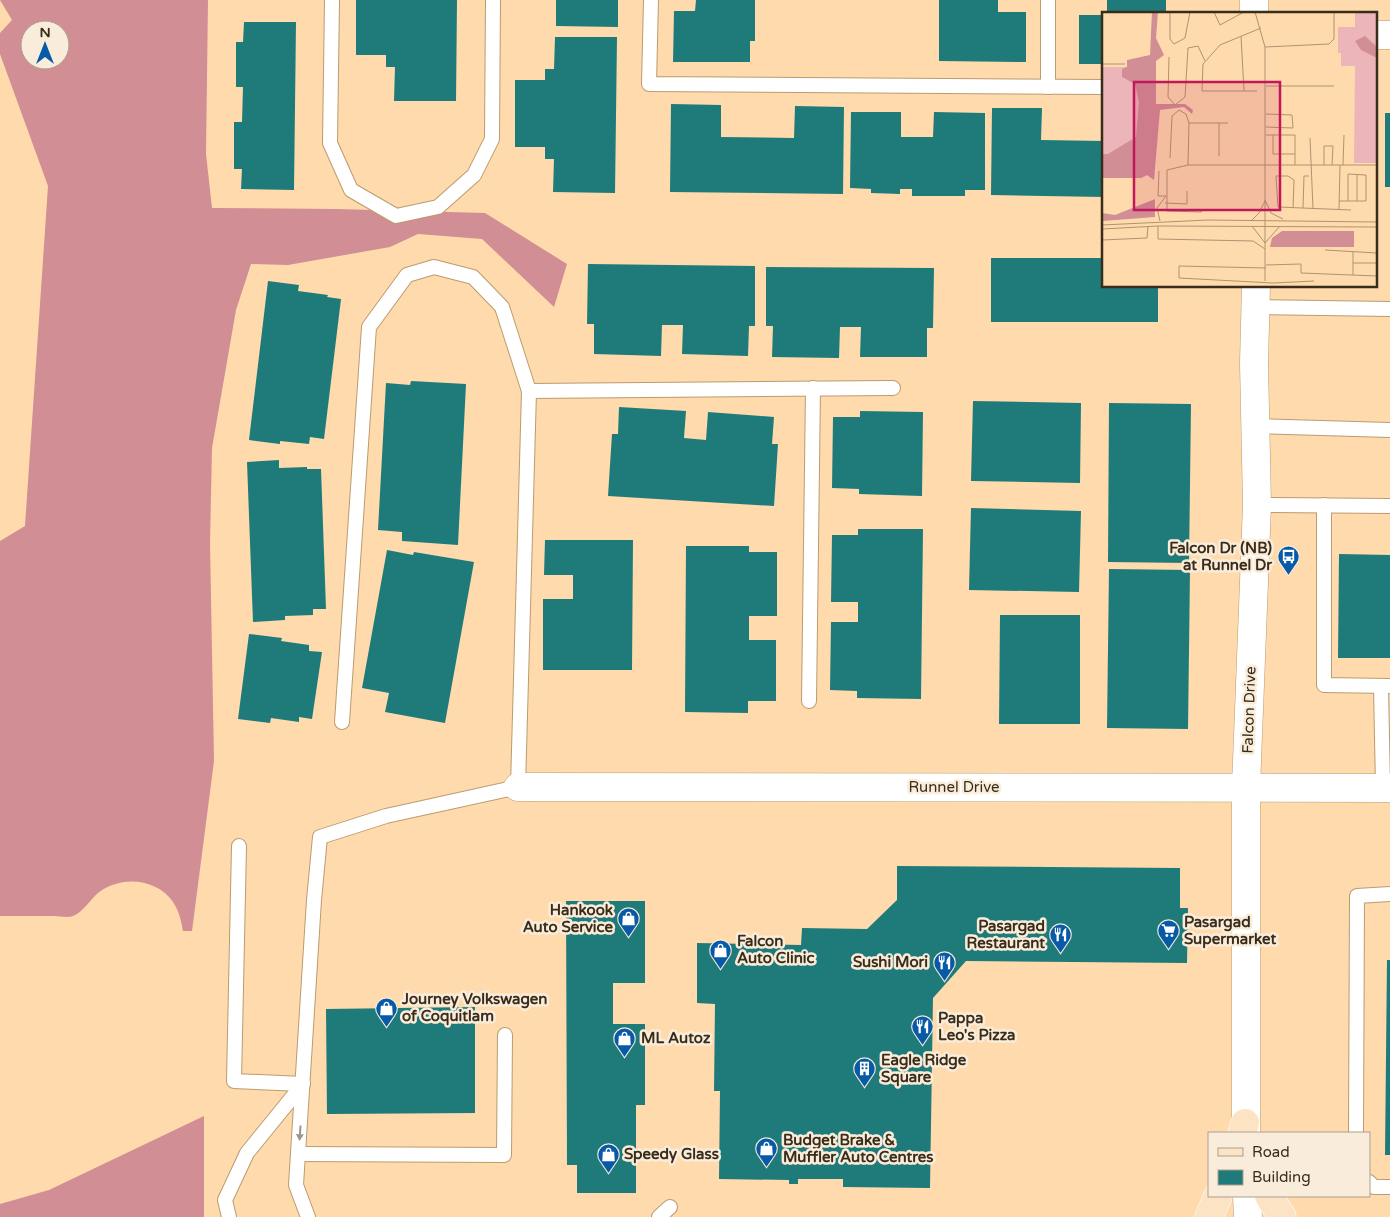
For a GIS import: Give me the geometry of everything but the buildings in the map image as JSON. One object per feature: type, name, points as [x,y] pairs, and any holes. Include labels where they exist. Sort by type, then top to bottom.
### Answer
[{"type":"main road","points":[[1209,1217],[1218,1197]]},
{"type":"main road","points":[[1270,1197],[1282,1217]]},
{"type":"street","name":"Falcon Drive","points":[[1245,1131],[1246,787],[1257,505],[1254,363],[1256,297]]},
{"type":"street","name":"Runnel Drive","points":[[518,786],[1386,788]]},
{"type":"street","points":[[1247,1197],[1248,1217]]},
{"type":"lane","points":[[332,0],[330,143],[351,190],[396,216],[438,207],[474,176],[492,139],[492,0]]},
{"type":"lane","points":[[652,0],[649,84],[1102,87]]},
{"type":"lane","points":[[1048,0],[1048,87]]},
{"type":"lane","points":[[308,1217],[296,1185],[314,900],[320,837],[386,816],[518,786],[529,391],[502,307],[473,277],[434,267],[407,275],[369,327],[342,722]]},
{"type":"lane","points":[[1256,297],[1390,309]]},
{"type":"lane","points":[[809,701],[813,388]]},
{"type":"lane","points":[[529,391],[893,388]]},
{"type":"lane","points":[[1256,426],[1390,430]]},
{"type":"lane","points":[[1257,505],[1390,506]]},
{"type":"lane","points":[[1324,505],[1324,686],[1386,686],[1386,788]]},
{"type":"lane","points":[[239,846],[234,1081],[303,1084]]},
{"type":"lane","points":[[1356,1132],[1357,896],[1390,894]]},
{"type":"lane","points":[[298,1154],[504,1155],[505,1034]]},
{"type":"lane","points":[[229,1217],[225,1200],[247,1153],[303,1084]]},
{"type":"lane","points":[[1370,1183],[1374,1187],[1390,1187]]},
{"type":"lane","points":[[659,1217],[670,1207]]},
{"type":"shaded area","points":[[0,0],[208,0],[206,154],[212,208],[485,213],[567,264],[554,307],[482,239],[418,234],[390,247],[288,265],[251,264],[236,310],[212,448],[210,543],[214,761],[192,931],[183,931],[177,909],[166,894],[158,888],[138,882],[117,883],[107,887],[98,893],[80,912],[71,917],[0,916],[0,541],[25,526],[48,186],[0,54],[0,33],[12,20]]},
{"type":"shaded area","points":[[204,1116],[204,1217],[0,1217],[0,1204],[49,1190]]},
{"type":"place","name":"Falcon Dr (NB) at Runnel Dr","points":[[1288,576]]},
{"type":"place","name":"Hankook Auto Service","points":[[629,938]]},
{"type":"place","name":"Pasargad Supermarket","points":[[1168,950]]},
{"type":"place","name":"Pasargad Restaurant","points":[[1061,954]]},
{"type":"place","name":"Falcon Auto Clinic","points":[[721,969]]},
{"type":"place","name":"Sushi Mori","points":[[944,981]]},
{"type":"place","name":"Journey Volkswagen of Coquitlam","points":[[386,1027]]},
{"type":"place","name":"Pappa Leo's Pizza","points":[[922,1046]]},
{"type":"place","name":"ML Autoz","points":[[625,1057]]},
{"type":"place","name":"Eagle Ridge Square","points":[[865,1088]]},
{"type":"place","name":"Budget Brake & Muffler Auto Centres","points":[[767,1168]]},
{"type":"place","name":"Speedy Glass","points":[[608,1173]]}]
